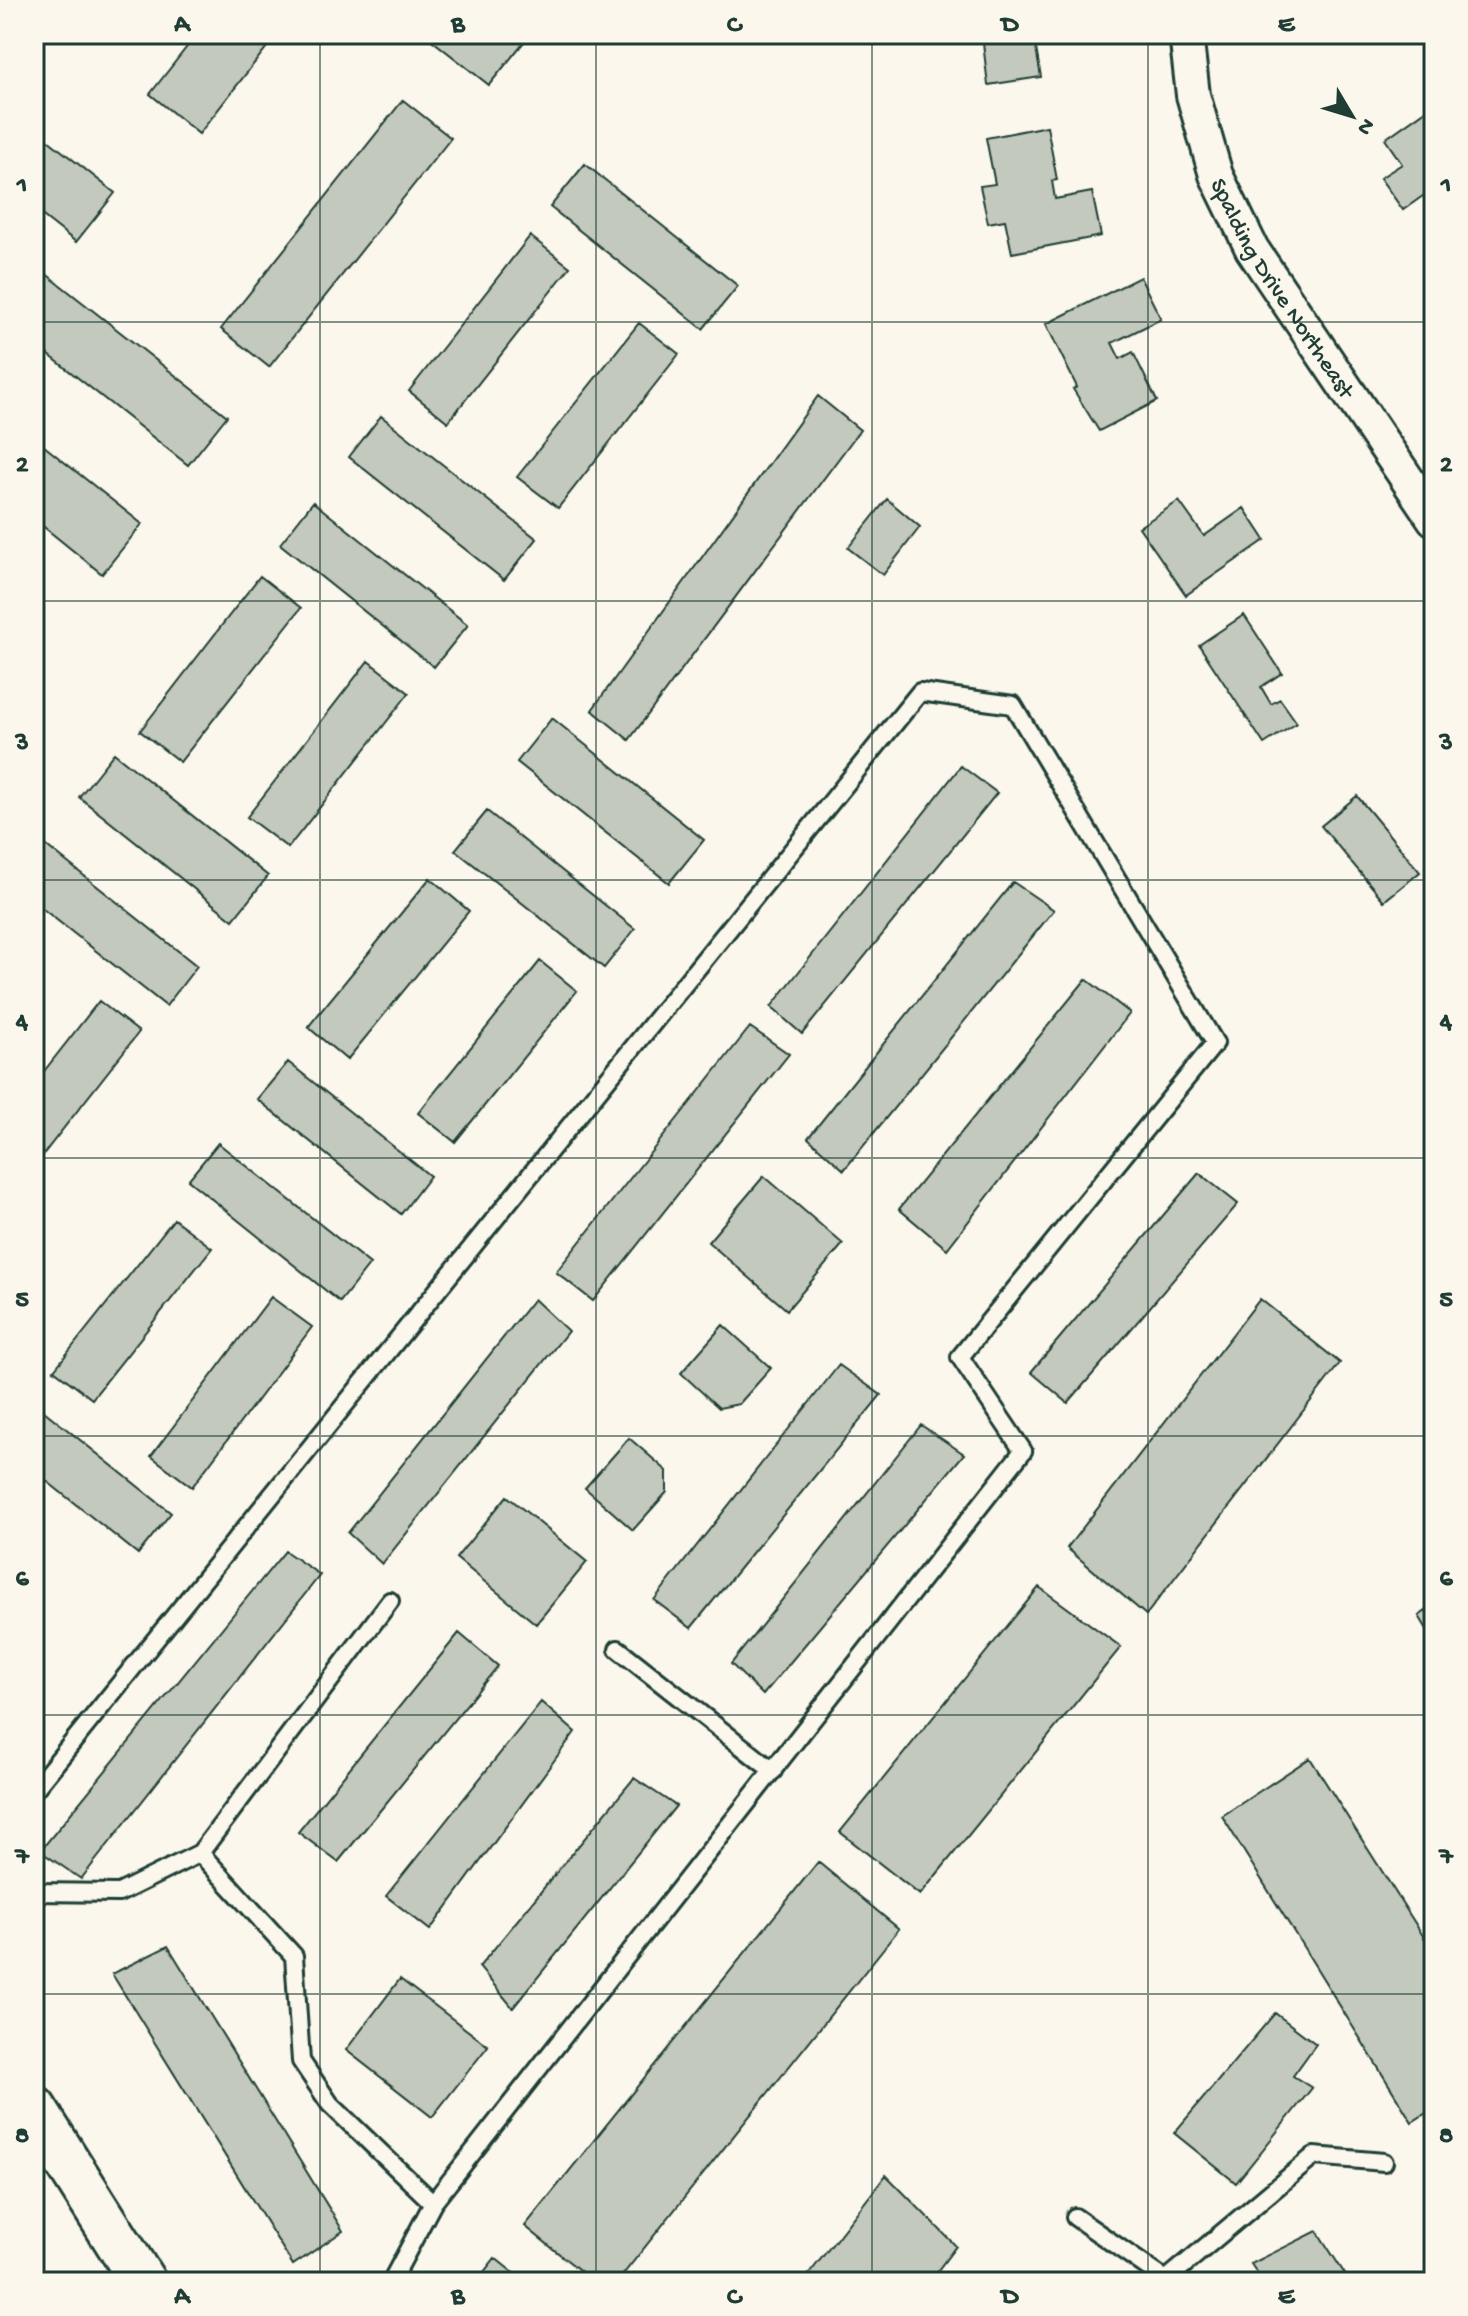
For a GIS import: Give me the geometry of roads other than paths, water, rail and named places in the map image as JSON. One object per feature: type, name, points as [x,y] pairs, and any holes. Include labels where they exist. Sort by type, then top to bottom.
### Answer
[{"type":"main road","points":[[34,2109],[143,2282]]},
{"type":"street","name":"Spalding Drive Northeast","points":[[1186,34],[1193,95],[1216,175],[1252,249],[1434,519]]},
{"type":"lane","points":[[34,1790],[920,692],[1013,705],[1215,1043],[960,1357],[1023,1451],[433,2203],[391,2282]]},
{"type":"lane","points":[[34,1892],[119,1893],[200,1853],[390,1601]]},
{"type":"lane","points":[[618,1649],[773,1771]]},
{"type":"lane","points":[[200,1853],[294,1956],[301,2061],[330,2104],[433,2203]]},
{"type":"lane","points":[[1075,2217],[1166,2280],[1314,2156],[1384,2162]]}]
